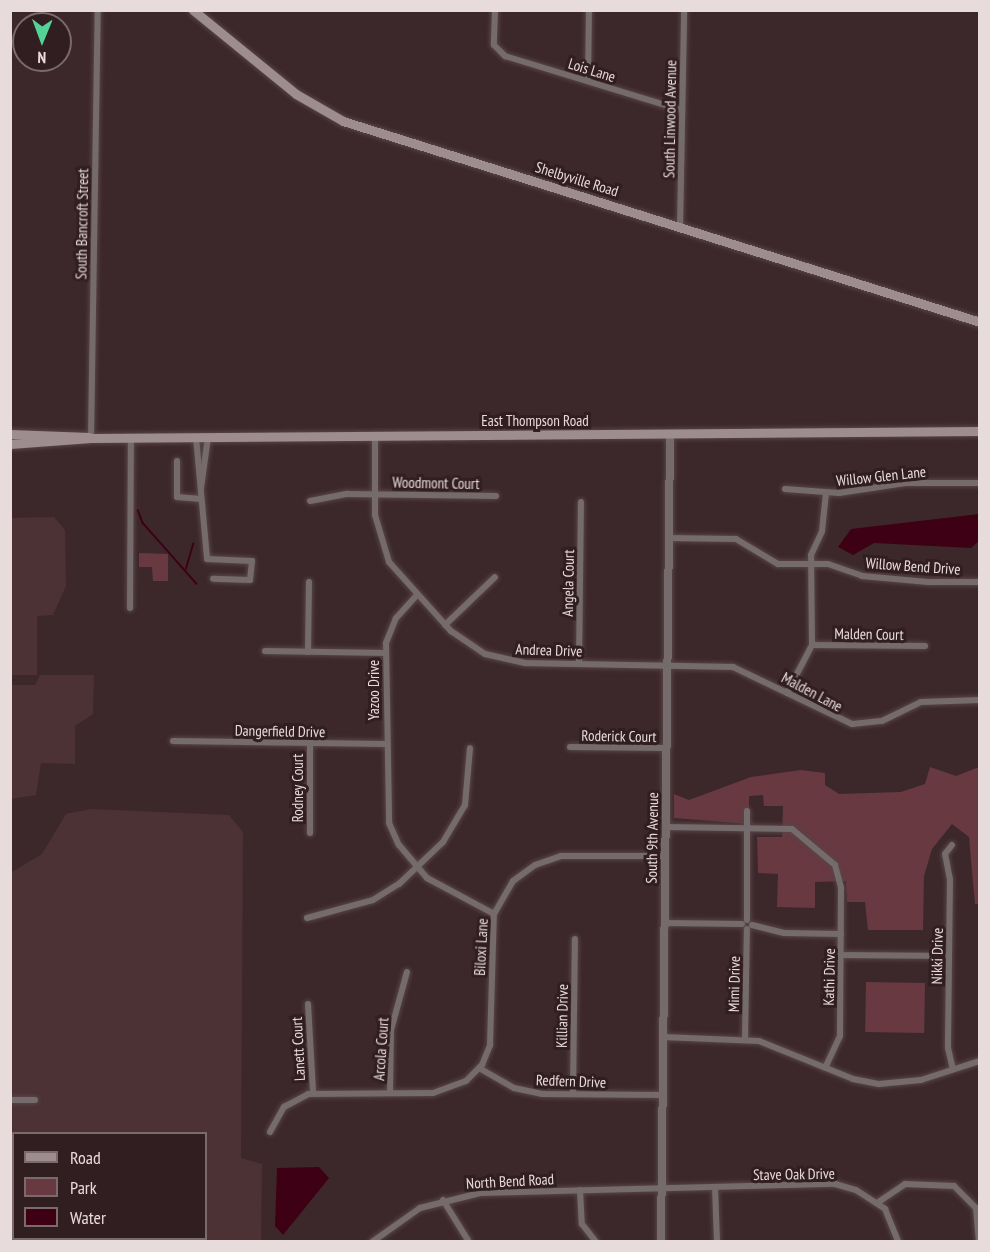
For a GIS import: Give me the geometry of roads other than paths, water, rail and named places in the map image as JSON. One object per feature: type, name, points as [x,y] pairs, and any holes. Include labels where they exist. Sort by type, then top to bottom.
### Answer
[{"type":"main road","name":"Shelbyville Road","points":[[193,10],[295,93],[334,117],[980,321]]},
{"type":"main road","name":"East Thompson Road","points":[[10,434],[91,438],[196,438],[980,432]]},
{"type":"main road","name":"East Thompson Road","points":[[10,444],[91,438]]},
{"type":"street","name":"South Bancroft Street","points":[[91,438],[98,10]]},
{"type":"street","name":"Lois Lane","points":[[495,10],[497,51],[682,110]]},
{"type":"street","points":[[588,81],[589,10]]},
{"type":"street","name":"South Linwood Avenue","points":[[680,228],[684,10]]},
{"type":"street","points":[[375,435],[375,494],[384,552],[416,596]]},
{"type":"street","name":"South 9th Avenue","points":[[661,1242],[669,436]]},
{"type":"street","points":[[201,489],[208,437]]},
{"type":"street","points":[[130,608],[131,438]]},
{"type":"street","points":[[196,438],[207,559],[252,561],[251,579],[213,579]]},
{"type":"street","points":[[177,461],[177,497],[201,499]]},
{"type":"street","name":"Willow Glen Lane","points":[[785,489],[826,493],[905,483],[980,483]]},
{"type":"street","points":[[787,693],[812,645],[811,564],[824,513],[826,493]]},
{"type":"street","name":"Woodmont Court","points":[[310,501],[375,494],[496,496]]},
{"type":"street","name":"Angela Court","points":[[579,663],[581,502]]},
{"type":"street","name":"Willow Bend Drive","points":[[669,538],[736,539],[772,563],[811,564],[862,576],[980,582]]},
{"type":"street","points":[[445,625],[495,577]]},
{"type":"street","points":[[308,652],[309,582]]},
{"type":"street","name":"Andrea Drive","points":[[416,596],[466,643],[501,659],[668,664]]},
{"type":"street","name":"Yazoo Drive","points":[[416,596],[393,622],[386,652],[385,744],[389,823],[418,869],[459,900],[494,914]]},
{"type":"street","name":"Malden Court","points":[[812,645],[926,646]]},
{"type":"street","points":[[265,651],[386,652]]},
{"type":"street","name":"Malden Lane","points":[[668,664],[740,669],[852,724],[882,721],[921,702],[980,700]]},
{"type":"street","name":"Dangerfield Drive","points":[[174,741],[385,744]]},
{"type":"street","name":"Rodney Court","points":[[310,743],[310,832]]},
{"type":"street","name":"Roderick Court","points":[[570,747],[667,748]]},
{"type":"street","points":[[307,918],[373,900],[418,869],[459,821],[467,795],[470,748]]},
{"type":"street","name":"Mimi Drive","points":[[745,1039],[747,812]]},
{"type":"street","points":[[666,826],[747,827]]},
{"type":"street","name":"Kathi Drive","points":[[747,827],[802,833],[832,861],[841,883],[840,1036],[825,1068]]},
{"type":"street","name":"Nikki Drive","points":[[952,845],[945,855],[950,879],[948,1048],[953,1069]]},
{"type":"street","name":"Biloxi Lane","points":[[479,1068],[490,1037],[494,914],[513,881],[550,859],[666,856]]},
{"type":"street","points":[[664,924],[747,924],[784,933],[841,934]]},
{"type":"street","name":"Killian Drive","points":[[573,1094],[575,939]]},
{"type":"street","points":[[841,955],[949,956]]},
{"type":"street","name":"Arcola Court","points":[[390,1092],[391,1030],[406,972]]},
{"type":"street","name":"Lanett Court","points":[[308,1005],[313,1092]]},
{"type":"street","points":[[663,1037],[745,1039],[861,1081],[893,1084],[980,1061]]},
{"type":"street","points":[[270,1132],[284,1107],[313,1092],[441,1092],[479,1068]]},
{"type":"street","name":"Redfern Drive","points":[[479,1068],[525,1091],[662,1095]]},
{"type":"street","points":[[10,1100],[35,1100]]},
{"type":"street","points":[[877,1203],[905,1184],[954,1186],[976,1208],[979,1242]]},
{"type":"street","name":"Stave Oak Drive","points":[[661,1190],[843,1185],[877,1203],[892,1218],[898,1242]]},
{"type":"street","points":[[715,1187],[717,1242]]},
{"type":"street","points":[[580,1190],[582,1224],[596,1242]]},
{"type":"street","name":"North Bend Road","points":[[372,1242],[410,1213],[443,1200],[496,1191],[661,1190]]},
{"type":"street","points":[[443,1200],[469,1242]]},
{"type":"water","points":[[979,514],[979,541],[971,548],[874,543],[853,555],[838,547],[851,529]]},
{"type":"water","points":[[319,1167],[329,1178],[283,1235],[275,1226],[277,1168]]},
{"type":"waterway","points":[[138,510],[143,523],[197,584]]},
{"type":"waterway","points":[[186,569],[193,544]]}]
